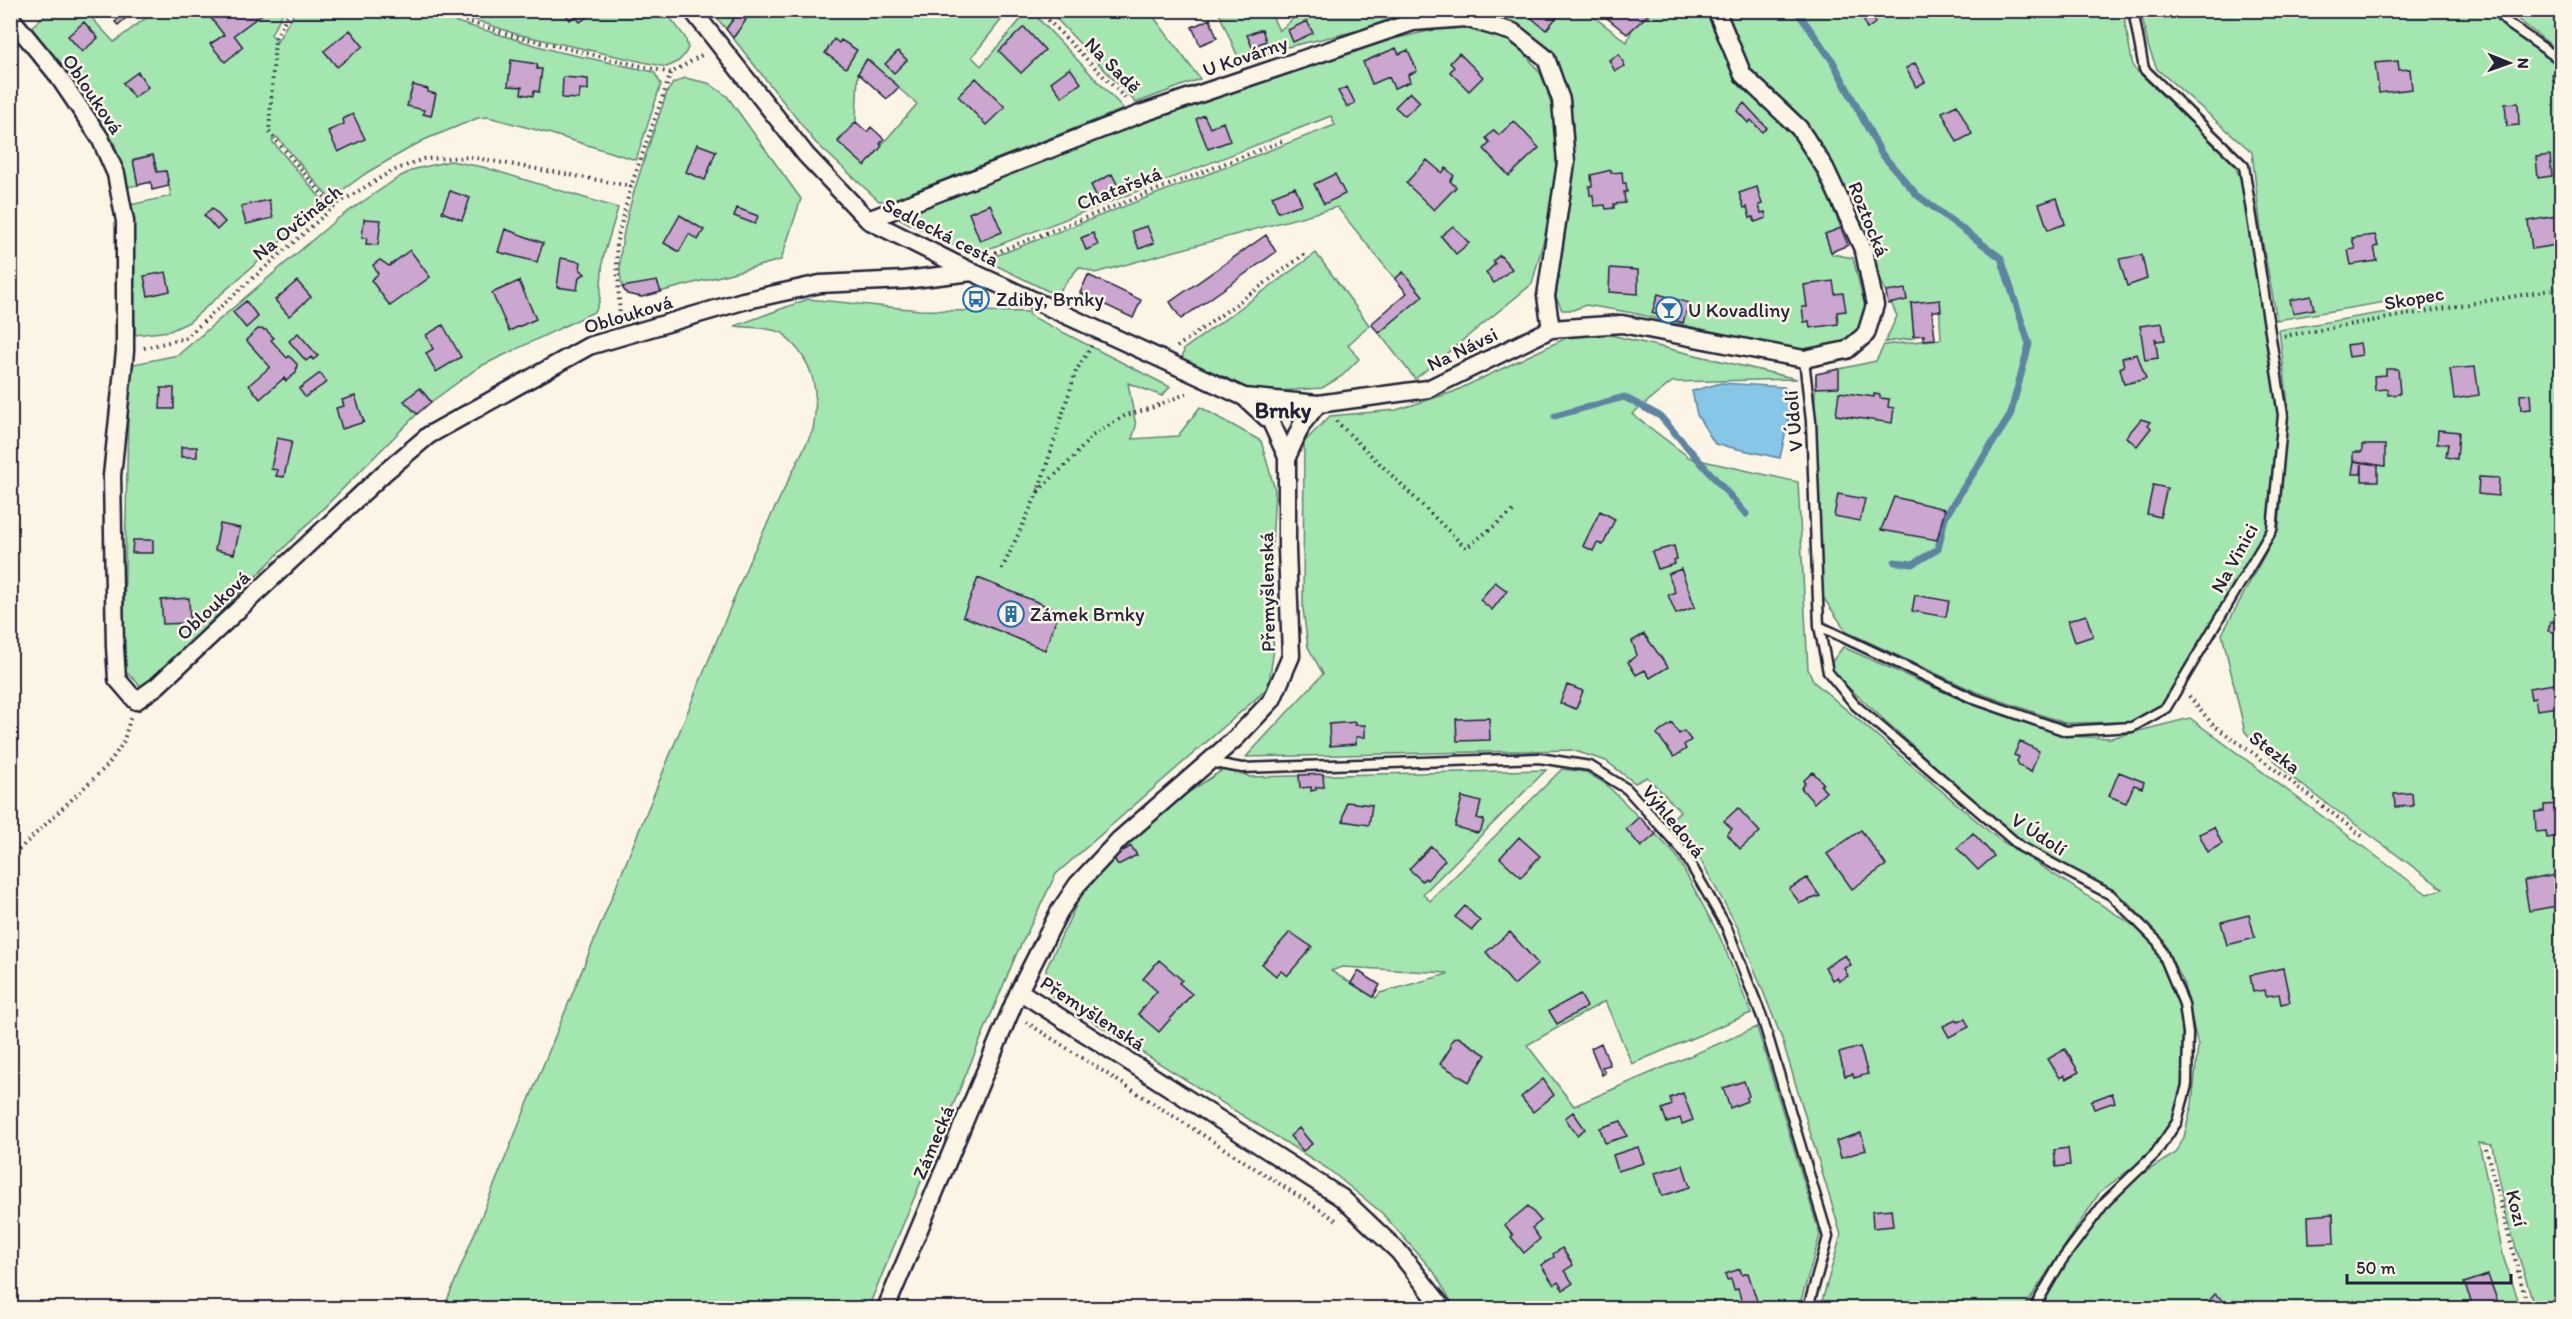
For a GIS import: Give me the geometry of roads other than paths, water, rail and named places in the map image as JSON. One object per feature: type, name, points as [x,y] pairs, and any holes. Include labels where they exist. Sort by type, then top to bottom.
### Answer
[{"type":"street","name":"Sedlecká cesta","points":[[692,10],[806,155],[868,220],[972,272],[1244,397]]},
{"type":"street","name":"Roztocká","points":[[1551,329],[1622,324],[1804,359],[1847,350],[1866,334],[1875,305],[1864,252],[1825,168],[1798,128],[1743,75],[1716,10]]},
{"type":"street","name":"Oblouková","points":[[10,17],[56,74],[100,138],[116,174],[125,221],[125,351],[112,476],[115,646],[117,679],[136,701],[157,686],[384,473],[429,435],[589,346],[743,301],[820,284],[906,280],[972,272]]},
{"type":"street","name":"U Kovárny","points":[[868,220],[1140,114],[1413,22],[1465,18],[1513,32],[1546,58],[1561,100],[1566,163],[1546,296],[1551,329]]},
{"type":"street","name":"Na Návsi","points":[[1244,397],[1318,404],[1428,389],[1551,329]]},
{"type":"street","points":[[1244,397],[1271,422],[1287,457]]},
{"type":"street","points":[[1287,457],[1302,424],[1318,404]]},
{"type":"street","name":"Přemyšlenská","points":[[1287,457],[1287,549],[1291,656],[1272,700],[1236,738],[1119,840],[1077,885],[1059,912],[1019,991],[1342,1198],[1399,1252],[1443,1308]]},
{"type":"street","name":"Zámecká","points":[[886,1308],[1019,991]]},
{"type":"lane","name":"Na Vinici","points":[[1819,626],[1974,699],[2066,731],[2132,727],[2166,708],[2271,531],[2283,415],[2244,166],[2144,69],[2133,10]]},
{"type":"lane","points":[[2497,10],[2509,24],[2562,61]]},
{"type":"lane","name":"V Údolí","points":[[1804,359],[1811,421],[1819,626],[1828,672],[1855,705],[2021,847],[2111,895],[2158,942],[2184,1004],[2188,1033],[2187,1085],[2177,1122],[2155,1154],[2106,1201],[2062,1260],[2034,1308]]},
{"type":"lane","name":"Výhledová","points":[[1209,762],[1242,768],[1539,758],[1590,766],[1627,789],[1683,850],[1726,926],[1762,1017],[1828,1237],[1808,1308]]},
{"type":"water","points":[[1721,383],[1784,387],[1792,403],[1780,458],[1715,444],[1697,415],[1692,391]]},
{"type":"waterway","points":[[1796,10],[1832,60],[1881,153],[1917,195],[2001,258],[2029,344],[2010,416],[1945,517],[1938,549],[1913,564],[1895,562]]},
{"type":"waterway","points":[[1555,416],[1624,397],[1660,416],[1746,514]]},
{"type":"place","name":"Zdiby, Brnky","points":[[976,299]]},
{"type":"place","name":"U Kovadliny","points":[[1669,310]]},
{"type":"place","name":"Zámek Brnky","points":[[1011,614]]},
{"type":"district","name":"Brnky","points":[[1283,410]]}]
